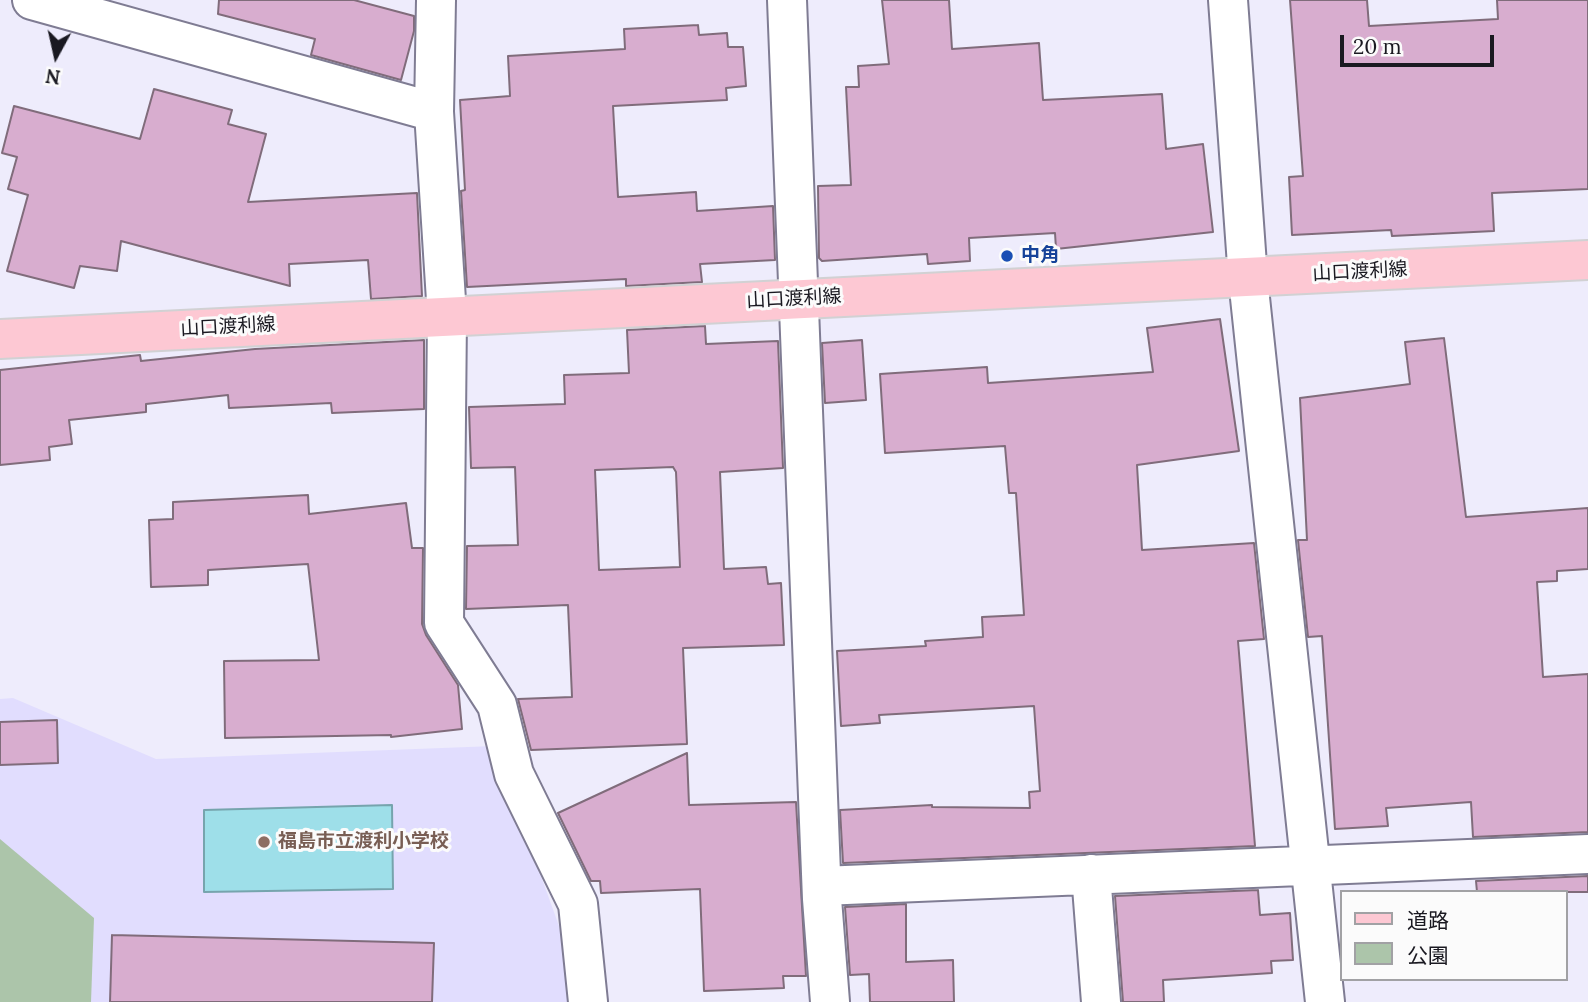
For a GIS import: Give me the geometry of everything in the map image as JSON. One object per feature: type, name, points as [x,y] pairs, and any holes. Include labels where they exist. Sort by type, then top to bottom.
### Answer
[{"type":"main road","name":"山口渡利線","points":[[0,339],[1588,260]]},
{"type":"street","points":[[32,0],[434,112]]},
{"type":"street","points":[[436,0],[434,112],[447,316],[444,623],[498,705],[514,774],[578,904],[588,1002]]},
{"type":"street","points":[[787,0],[822,886],[830,1002]]},
{"type":"street","points":[[1228,0],[1248,279],[1325,1002]]},
{"type":"street","points":[[822,886],[1588,853]]},
{"type":"street","points":[[1091,874],[1101,1002]]},
{"type":"shaded area","name":"福島市立渡利小学校","points":[[13,698],[156,759],[494,746],[559,926],[575,1002],[0,1002],[0,699]]},
{"type":"green space","points":[[0,839],[94,918],[91,1002],[0,1002]]},
{"type":"water","points":[[392,805],[393,889],[204,892],[204,810]]},
{"type":"building","points":[[219,0],[354,0],[414,16],[414,31],[401,80],[311,55],[315,39],[218,14]]},
{"type":"building","points":[[882,0],[949,0],[952,49],[1039,43],[1043,100],[1162,94],[1166,149],[1203,144],[1213,232],[1056,249],[1055,233],[969,238],[970,261],[928,264],[927,254],[822,261],[819,258],[818,186],[851,185],[846,87],[859,87],[858,66],[889,64]]},
{"type":"building","points":[[1290,0],[1367,0],[1369,26],[1498,19],[1497,0],[1588,0],[1588,189],[1492,193],[1494,231],[1392,236],[1391,230],[1292,235],[1289,177],[1303,176]]},
{"type":"building","points":[[698,25],[699,35],[727,33],[728,47],[743,47],[746,86],[726,88],[727,100],[613,106],[618,197],[696,192],[697,211],[773,206],[775,260],[700,264],[702,282],[626,286],[626,279],[467,287],[461,191],[465,190],[460,100],[510,96],[508,56],[625,49],[624,29]]},
{"type":"building","points":[[154,89],[232,110],[228,124],[266,134],[248,202],[417,193],[422,296],[371,299],[368,260],[289,264],[290,286],[121,241],[117,271],[80,266],[74,288],[7,271],[28,195],[8,189],[17,157],[2,153],[14,106],[140,139]]},
{"type":"building","points":[[1220,319],[1239,451],[1137,465],[1142,550],[1254,543],[1264,639],[1238,641],[1255,846],[843,863],[840,810],[932,805],[1030,808],[1029,792],[1040,791],[1034,706],[879,715],[880,723],[841,726],[837,651],[926,646],[925,641],[983,637],[982,617],[1024,615],[1016,493],[1009,493],[1005,446],[885,453],[880,374],[987,367],[988,383],[1153,372],[1147,328]]},
{"type":"building","points":[[705,326],[706,344],[778,341],[783,468],[720,472],[724,569],[766,567],[768,584],[781,583],[784,645],[683,648],[687,744],[531,750],[518,699],[572,697],[568,605],[466,609],[467,546],[518,545],[515,467],[471,468],[469,407],[565,404],[564,375],[629,373],[627,330]],"holes":[[[673,467],[676,472],[680,567],[599,570],[595,470]]]},
{"type":"building","points":[[1444,338],[1466,517],[1588,508],[1588,569],[1557,571],[1557,581],[1537,582],[1543,677],[1588,674],[1588,832],[1473,837],[1471,802],[1386,808],[1388,826],[1335,829],[1322,636],[1308,637],[1298,540],[1307,540],[1300,398],[1410,384],[1405,342]]},
{"type":"building","points":[[424,340],[424,409],[332,413],[331,403],[229,408],[228,395],[146,404],[146,412],[69,420],[72,444],[49,447],[50,460],[0,465],[0,370],[140,355],[141,361],[255,349]]},
{"type":"building","points":[[862,340],[866,400],[825,403],[822,343]]},
{"type":"building","points":[[308,495],[309,514],[406,503],[412,548],[423,548],[422,624],[426,635],[458,685],[462,729],[391,737],[225,738],[224,661],[319,660],[308,564],[208,570],[208,585],[151,587],[149,520],[173,519],[173,502]]},
{"type":"building","points":[[57,720],[58,763],[0,765],[0,722]]},
{"type":"building","points":[[687,753],[689,805],[796,802],[806,976],[783,976],[784,988],[704,991],[700,889],[601,893],[600,881],[591,881],[558,813]]},
{"type":"building","points":[[1588,876],[1588,892],[1477,890],[1476,881]]},
{"type":"building","points":[[1258,890],[1260,915],[1290,913],[1293,960],[1271,961],[1272,973],[1163,980],[1164,1002],[1123,1002],[1115,896]]},
{"type":"building","points":[[906,904],[906,962],[953,960],[954,1002],[870,1002],[869,974],[850,975],[845,907]]},
{"type":"building","points":[[112,935],[434,943],[432,1002],[110,1002]]},
{"type":"place","name":"中角","points":[[1007,256]]},
{"type":"place","name":"福島市立渡利小学校","points":[[264,842]]}]
